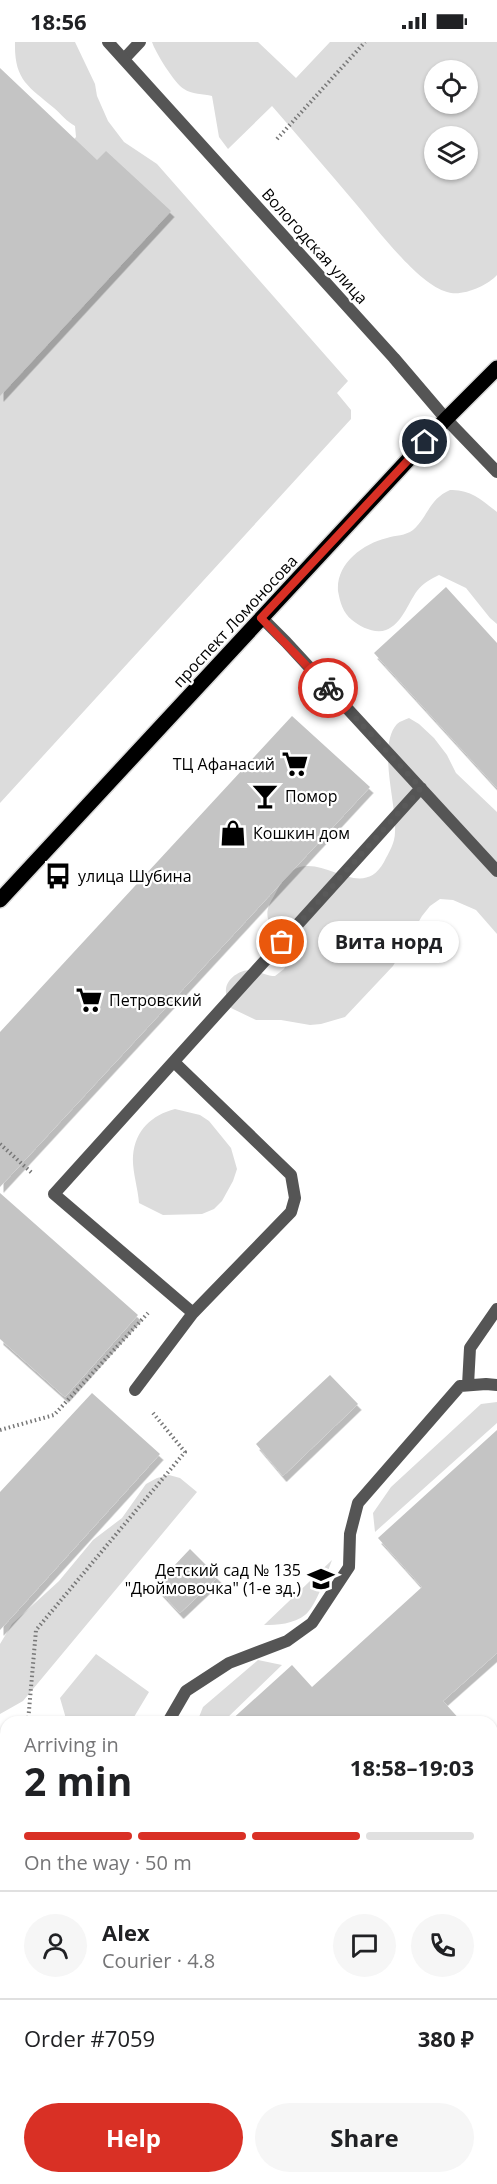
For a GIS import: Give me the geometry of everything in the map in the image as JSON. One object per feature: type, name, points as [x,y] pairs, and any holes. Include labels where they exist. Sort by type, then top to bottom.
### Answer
[{"type":"main road","name":"проспект Ломоносова","points":[[0,900],[446,419],[497,368]]},
{"type":"street","name":"Вологодская улица","points":[[108,42],[394,358],[446,419],[497,472]]},
{"type":"street","points":[[123,59],[140,42]]},
{"type":"street","points":[[261,618],[286,642],[497,870]]},
{"type":"street","points":[[192,1313],[54,1194],[421,788]]},
{"type":"street","points":[[135,1390],[192,1313],[291,1212],[295,1198],[291,1175],[174,1062]]},
{"type":"street","points":[[468,1385],[470,1347],[497,1309]]},
{"type":"street","points":[[171,1716],[186,1691],[228,1663],[287,1641],[312,1623],[349,1567],[350,1534],[358,1503],[460,1386],[497,1385]]},
{"type":"path","points":[[277,139],[365,42]]},
{"type":"path","points":[[0,1144],[54,1194]]},
{"type":"path","points":[[0,1430],[54,1415],[167,1292]]},
{"type":"path","points":[[29,1716],[36,1630],[185,1452],[135,1390]]},
{"type":"shaded area","points":[[15,42],[75,42],[95,84],[97,96],[108,121],[124,142],[157,164],[348,381],[337,393],[351,410],[351,419],[0,803],[0,221],[76,137],[75,126],[24,81],[17,65]]},
{"type":"shaded area","points":[[152,42],[258,42],[296,78],[330,42],[497,42],[497,275],[481,287],[467,292],[453,293],[436,287],[411,267],[386,240],[272,106],[228,149],[219,137],[212,96],[184,89],[166,67]]},
{"type":"shaded area","points":[[450,490],[470,493],[497,512],[497,624],[466,588],[439,575],[419,588],[392,627],[377,631],[355,623],[344,611],[338,591],[341,572],[346,564],[360,550],[369,545],[413,530],[437,498]]},
{"type":"shaded area","points":[[409,718],[434,738],[447,755],[456,773],[497,812],[497,934],[476,910],[453,900],[440,899],[422,916],[393,966],[345,1017],[310,1025],[281,1020],[256,1020],[231,1008],[226,991],[232,978],[248,970],[275,976],[284,969],[290,957],[285,944],[270,925],[267,915],[268,908],[282,881],[289,873],[301,867],[314,866],[352,878],[363,878],[374,874],[384,862],[395,836],[388,761],[391,734],[397,724]]},
{"type":"shaded area","points":[[175,1109],[200,1115],[209,1121],[231,1148],[237,1169],[222,1201],[214,1209],[202,1214],[163,1215],[139,1203],[133,1162],[137,1139],[141,1131],[152,1120]]},
{"type":"shaded area","points":[[497,1402],[497,1423],[375,1532],[373,1513],[391,1487],[481,1404]]},
{"type":"shaded area","points":[[169,1475],[180,1478],[197,1492],[23,1701],[0,1714],[0,1644],[12,1624],[59,1581],[93,1540],[122,1518],[146,1484]]},
{"type":"shaded area","points":[[332,1560],[317,1598],[305,1615],[291,1622],[264,1625]]},
{"type":"shaded area","points":[[96,1654],[149,1692],[135,1716],[65,1716],[60,1698]]},
{"type":"shaded area","points":[[258,1660],[282,1665],[229,1716],[199,1716],[203,1707]]},
{"type":"building","points":[[0,68],[97,160],[106,151],[171,211],[0,396]]},
{"type":"building","points":[[446,587],[497,643],[497,788],[374,653]]},
{"type":"building","points":[[292,716],[370,787],[0,1187],[0,1032]]},
{"type":"building","points":[[0,1193],[138,1315],[65,1397],[0,1339]]},
{"type":"building","points":[[330,1375],[358,1404],[283,1476],[256,1444]]},
{"type":"building","points":[[92,1393],[160,1454],[0,1630],[0,1492]]},
{"type":"building","points":[[497,1430],[497,1653],[443,1701],[457,1716],[236,1716],[292,1665],[312,1687],[422,1587],[378,1538]]},
{"type":"building","points":[[190,1549],[218,1577],[180,1613],[155,1586]]},
{"type":"way so far","points":[[282,942],[421,788],[328,688]]},
{"type":"place","name":"ТЦ Афанасий","points":[[295,764]]},
{"type":"place","name":"Помор","points":[[265,796]]},
{"type":"place","name":"Кошкин дом","points":[[233,833]]},
{"type":"place","name":"улица Шубина","points":[[58,876]]},
{"type":"place","name":"Вита норд","points":[[282,942]]},
{"type":"place","name":"Петровский","points":[[89,1000]]},
{"type":"place","name":"Детский сад № 135 \"Дюймовочка\" (1-е зд.)","points":[[321,1579]]},
{"type":"route","points":[[328,688],[261,618],[425,442]]}]
